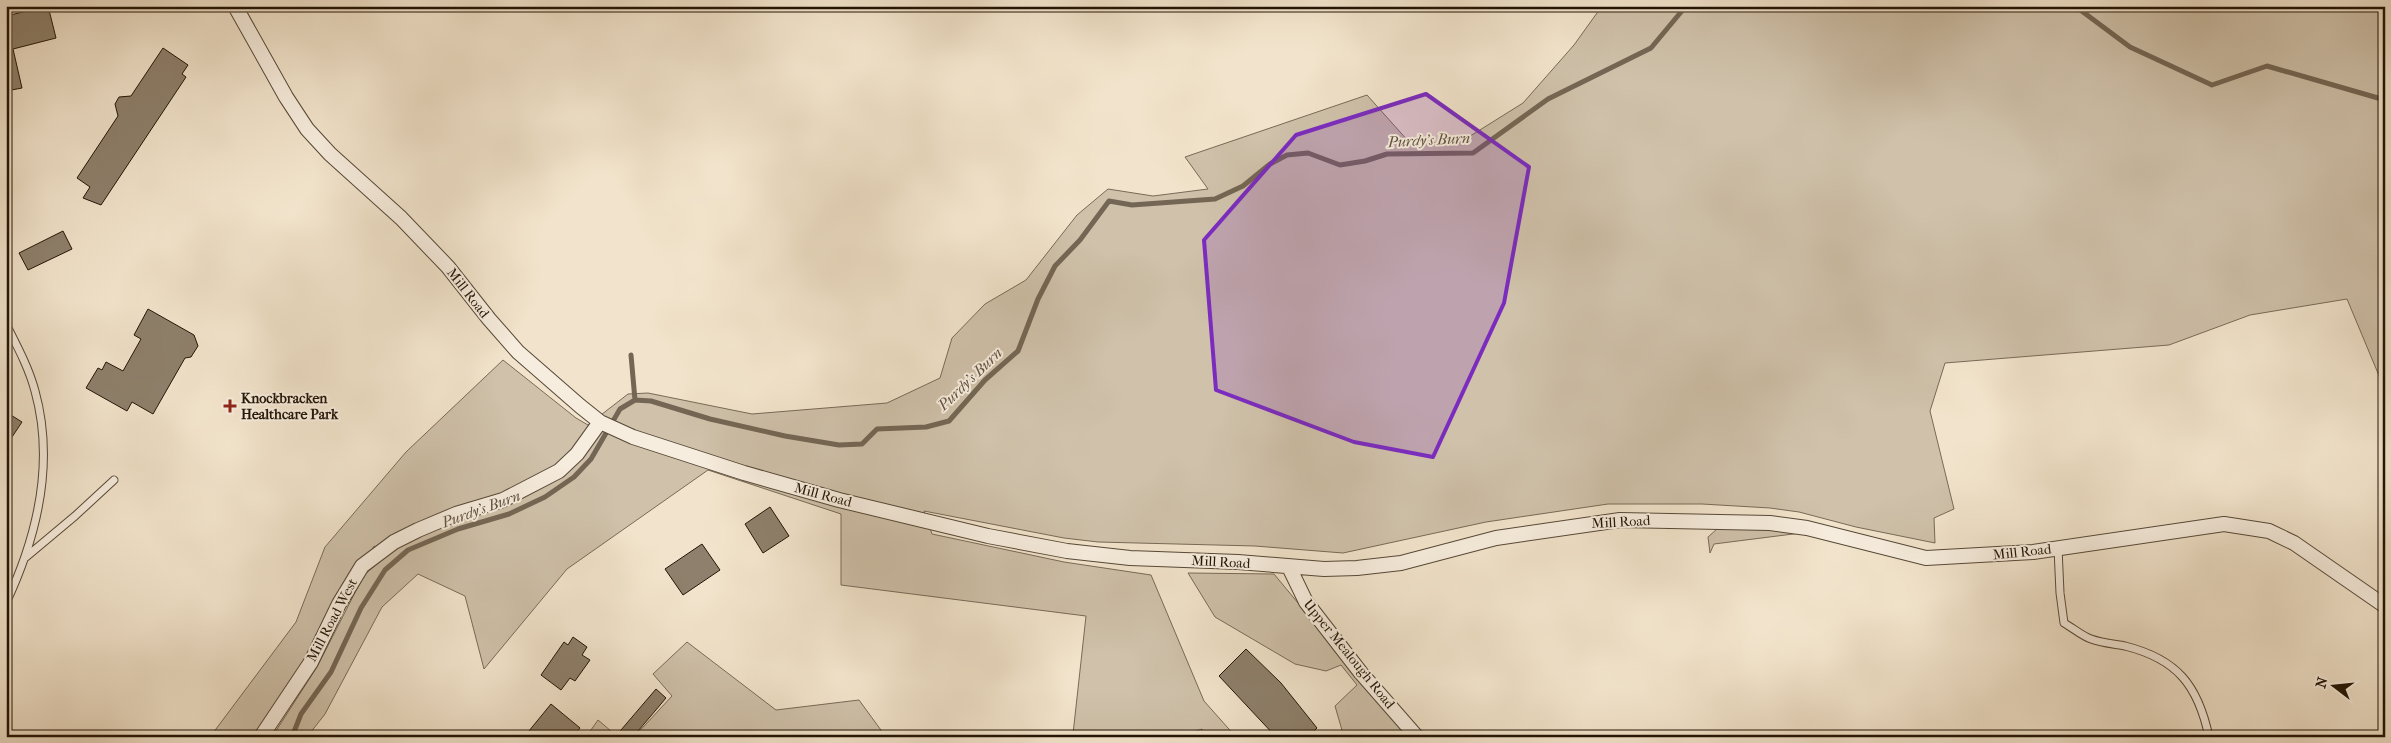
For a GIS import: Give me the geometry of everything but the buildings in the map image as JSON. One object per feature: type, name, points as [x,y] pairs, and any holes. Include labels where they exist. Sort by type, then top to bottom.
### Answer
[{"type":"street","name":"Mill Road","points":[[235,6],[286,97],[307,129],[330,154],[402,218],[448,267],[488,319],[518,352],[547,379],[600,422],[633,437],[744,473],[839,500],[997,538],[1067,551],[1130,558],[1238,562],[1289,567],[1357,568],[1392,564],[1496,538],[1620,520],[1770,523],[1807,528],[1926,558],[1968,557],[2058,548],[2224,524],[2247,526],[2269,531],[2294,543],[2385,606]]},
{"type":"street","name":"Mill Road West","points":[[261,737],[311,662],[339,604],[362,566],[394,542],[418,530],[456,514],[503,500],[559,470],[578,454],[600,422]]},
{"type":"street","name":"Upper Mealough Road","points":[[1289,567],[1306,602],[1361,673],[1417,737]]},
{"type":"lane","points":[[6,324],[35,389],[41,414],[44,444],[38,520],[26,557],[6,603]]},
{"type":"lane","points":[[26,557],[114,480]]},
{"type":"lane","points":[[2058,548],[2060,594],[2064,623],[2090,639],[2127,647],[2164,660],[2184,677],[2194,694],[2209,737]]},
{"type":"highlighted area","points":[[1426,94],[1529,167],[1504,303],[1433,457],[1354,442],[1216,390],[1204,240],[1296,135]]},
{"type":"shaded area","points":[[1602,6],[2385,6],[2385,390],[2347,299],[2250,315],[2169,345],[1945,363],[1930,411],[1954,509],[1934,518],[1935,543],[1856,527],[1799,512],[1770,508],[1702,504],[1608,504],[1486,522],[1343,553],[1255,546],[1098,542],[1064,538],[924,511],[932,534],[1064,562],[1151,575],[1204,701],[1236,737],[1202,737],[1202,729],[1180,737],[1080,737],[1073,734],[1086,616],[841,585],[841,514],[708,470],[567,569],[484,669],[465,596],[418,574],[382,607],[325,714],[307,737],[272,737],[317,667],[364,575],[388,555],[374,546],[265,728],[257,737],[210,737],[296,622],[325,547],[406,452],[503,360],[576,418],[588,425],[628,394],[648,393],[752,414],[887,403],[940,378],[952,338],[985,304],[1026,280],[1077,215],[1108,189],[1153,196],[1208,189],[1185,157],[1367,95],[1409,142],[1459,143],[1523,103],[1574,45]]},
{"type":"shaded area","points":[[1771,528],[1801,533],[1714,544],[1710,553],[1708,537],[1717,529]]},
{"type":"shaded area","points":[[1188,573],[1274,574],[1409,737],[1344,737],[1335,706],[1357,685],[1341,665],[1326,671],[1295,664],[1215,617]]},
{"type":"shaded area","points":[[687,642],[776,710],[859,700],[886,737],[634,737],[672,696],[653,674]]},
{"type":"shaded area","points":[[598,720],[618,737],[586,737]]},
{"type":"waterway","name":"Purdy's Burn","points":[[292,737],[301,714],[331,672],[361,608],[385,570],[408,550],[458,529],[509,514],[545,497],[574,477],[591,459],[620,409],[635,400],[651,401],[710,419],[785,436],[839,445],[862,444],[877,429],[926,427],[949,421],[985,380],[1018,351],[1038,299],[1055,266],[1080,240],[1109,201],[1132,205],[1215,199],[1243,186],[1270,164],[1287,155],[1308,153],[1340,165],[1365,161],[1387,154],[1473,153],[1548,99],[1651,48],[1686,6]]},
{"type":"waterway","points":[[2075,6],[2130,47],[2212,85],[2267,66],[2385,100]]},
{"type":"waterway","points":[[631,355],[635,400]]},
{"type":"place","name":"Knockbracken Healthcare Park","points":[[230,406]]}]
